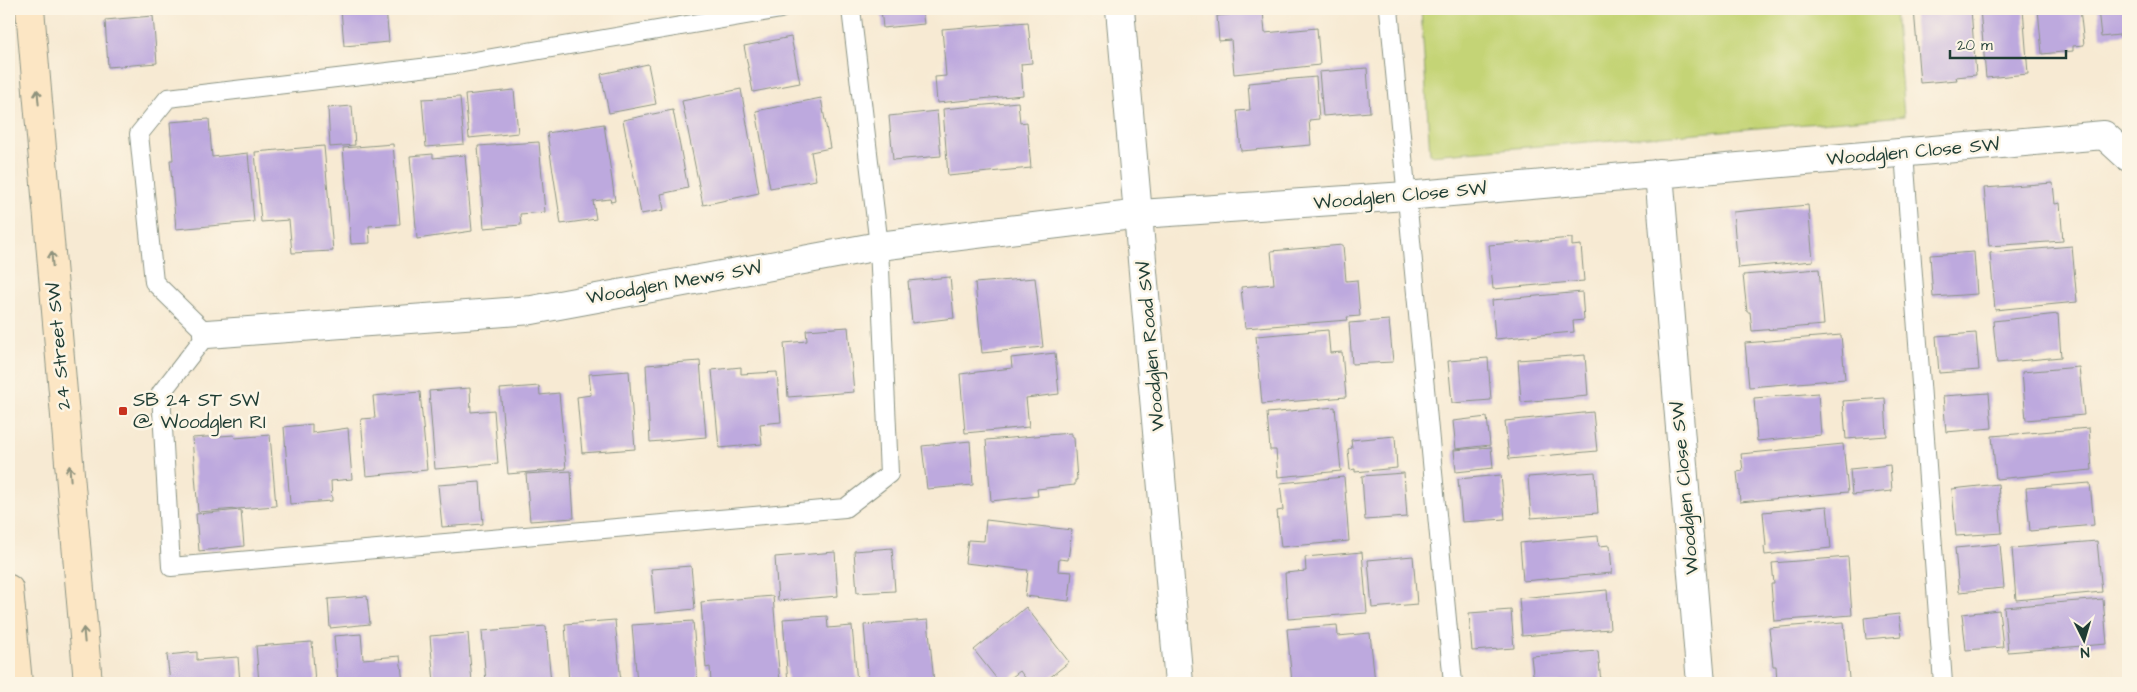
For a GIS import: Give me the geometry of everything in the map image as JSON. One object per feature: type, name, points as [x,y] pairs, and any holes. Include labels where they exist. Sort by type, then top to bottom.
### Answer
[{"type":"main road","name":"24 Street SW","points":[[30,9],[88,683]]},
{"type":"main road","points":[[9,599],[18,683]]},
{"type":"street","name":"Woodglen Road SW","points":[[1120,9],[1140,214],[1179,683]]},
{"type":"street","name":"Woodglen Close SW","points":[[1140,214],[1406,196],[2104,135],[2128,157]]},
{"type":"street","name":"Woodglen Close SW","points":[[1659,173],[1701,683]]},
{"type":"street","name":"Woodglen Mews SW","points":[[207,334],[532,310],[879,246],[1140,214]]},
{"type":"lane","points":[[781,9],[462,63],[168,98],[139,134],[154,282],[207,334],[161,393],[171,567],[845,508],[889,474],[879,246],[851,9]]},
{"type":"lane","points":[[1389,9],[1453,683]]},
{"type":"lane","points":[[1904,153],[1943,683]]},
{"type":"green space","points":[[1421,9],[1895,9],[1904,116],[1430,155]]},
{"type":"building","points":[[306,9],[336,9],[336,10],[307,13]]},
{"type":"building","points":[[341,9],[386,9],[389,42],[344,46]]},
{"type":"building","points":[[881,9],[922,9],[924,24],[883,28]]},
{"type":"building","points":[[954,9],[967,9],[967,10],[954,11]]},
{"type":"building","points":[[1914,9],[1971,9],[1976,75],[1956,77],[1957,80],[1920,83]]},
{"type":"building","points":[[1980,9],[2023,9],[2028,74],[1986,78]]},
{"type":"building","points":[[2038,9],[2080,9],[2084,45],[2073,46],[2073,51],[2042,54]]},
{"type":"building","points":[[2098,9],[2128,9],[2128,34],[2101,37]]},
{"type":"building","points":[[1263,11],[1265,33],[1317,28],[1320,65],[1234,74],[1231,40],[1219,41],[1217,16]]},
{"type":"building","points":[[153,16],[157,63],[108,67],[105,20]]},
{"type":"building","points":[[1028,22],[1032,63],[1021,64],[1023,95],[937,103],[935,77],[946,76],[942,29]]},
{"type":"building","points":[[791,37],[800,83],[753,92],[744,46]]},
{"type":"building","points":[[648,64],[656,104],[609,113],[601,74]]},
{"type":"building","points":[[1367,68],[1370,112],[1323,116],[1319,72]]},
{"type":"building","points":[[1316,77],[1319,119],[1309,120],[1311,145],[1241,151],[1237,111],[1250,110],[1248,83]]},
{"type":"building","points":[[741,89],[759,193],[703,205],[682,101]]},
{"type":"building","points":[[514,90],[518,133],[469,138],[465,95]]},
{"type":"building","points":[[460,97],[464,144],[426,147],[422,99]]},
{"type":"building","points":[[821,98],[830,148],[811,152],[816,180],[770,188],[756,111]]},
{"type":"building","points":[[1018,102],[1020,123],[1027,122],[1031,168],[948,176],[943,109]]},
{"type":"building","points":[[352,106],[355,145],[330,147],[328,108]]},
{"type":"building","points":[[673,110],[688,188],[661,194],[664,210],[641,214],[623,120]]},
{"type":"building","points":[[937,111],[941,156],[893,160],[889,116]]},
{"type":"building","points":[[209,119],[212,157],[248,153],[254,222],[176,229],[170,160],[173,160],[170,122]]},
{"type":"building","points":[[604,124],[615,201],[611,202],[610,199],[593,201],[596,219],[561,224],[547,133]]},
{"type":"building","points":[[539,142],[545,212],[520,214],[521,225],[484,228],[478,146]]},
{"type":"building","points":[[393,144],[400,224],[369,226],[370,243],[351,244],[343,148]]},
{"type":"building","points":[[324,146],[333,251],[292,253],[289,220],[261,222],[255,152]]},
{"type":"building","points":[[433,154],[433,158],[465,155],[472,231],[417,239],[410,156]]},
{"type":"building","points":[[2053,183],[2055,204],[2060,203],[2063,241],[1989,246],[1984,188]]},
{"type":"building","points":[[1808,205],[1813,261],[1738,268],[1733,212]]},
{"type":"building","points":[[1572,238],[1572,246],[1581,245],[1584,281],[1493,289],[1489,245]]},
{"type":"building","points":[[1343,245],[1346,281],[1357,280],[1360,316],[1347,317],[1348,320],[1245,328],[1241,287],[1274,284],[1271,251]]},
{"type":"building","points":[[2072,246],[2077,302],[1995,310],[1990,253]]},
{"type":"building","points":[[1974,252],[1977,294],[1933,297],[1930,255]]},
{"type":"building","points":[[1819,269],[1824,325],[1752,331],[1750,312],[1747,312],[1743,275]]},
{"type":"building","points":[[950,277],[954,318],[912,323],[908,281]]},
{"type":"building","points":[[1035,278],[1043,347],[982,353],[975,283]]},
{"type":"building","points":[[1582,292],[1584,320],[1573,321],[1574,332],[1495,339],[1492,300]]},
{"type":"building","points":[[2058,314],[2061,357],[1997,363],[1993,321]]},
{"type":"building","points":[[1389,320],[1393,362],[1352,364],[1349,323]]},
{"type":"building","points":[[848,327],[854,392],[788,397],[784,343],[807,341],[806,330]]},
{"type":"building","points":[[1328,330],[1330,353],[1342,352],[1346,397],[1262,404],[1256,336]]},
{"type":"building","points":[[1976,333],[1979,370],[1939,373],[1936,336]]},
{"type":"building","points":[[1841,335],[1845,379],[1749,387],[1745,343]]},
{"type":"building","points":[[1055,353],[1059,394],[1026,398],[1029,427],[965,433],[960,374],[1012,368],[1011,358]]},
{"type":"building","points":[[1585,355],[1588,396],[1521,402],[1518,360]]},
{"type":"building","points":[[1488,358],[1491,400],[1452,403],[1448,361]]},
{"type":"building","points":[[700,361],[706,437],[650,442],[646,365]]},
{"type":"building","points":[[741,367],[741,374],[777,372],[781,422],[760,424],[762,444],[719,448],[712,370]]},
{"type":"building","points":[[2079,367],[2084,415],[2026,420],[2022,372]]},
{"type":"building","points":[[629,371],[635,449],[582,453],[577,397],[591,395],[589,374]]},
{"type":"building","points":[[539,386],[540,395],[559,393],[566,469],[508,474],[500,389]]},
{"type":"building","points":[[470,388],[471,412],[494,410],[498,464],[435,469],[429,391]]},
{"type":"building","points":[[420,392],[427,470],[366,476],[361,419],[375,418],[373,396]]},
{"type":"building","points":[[1818,393],[1821,435],[1757,441],[1754,398]]},
{"type":"building","points":[[1989,393],[1992,428],[1946,432],[1943,396]]},
{"type":"building","points":[[1885,398],[1887,436],[1846,439],[1843,401]]},
{"type":"building","points":[[1335,407],[1341,471],[1278,477],[1276,450],[1270,450],[1267,413]]},
{"type":"building","points":[[1593,412],[1597,451],[1509,459],[1505,421]]},
{"type":"building","points":[[1487,417],[1490,445],[1456,449],[1453,421]]},
{"type":"building","points":[[312,424],[312,433],[348,428],[352,479],[331,481],[332,501],[290,504],[284,427]]},
{"type":"building","points":[[2089,428],[2092,470],[1996,479],[1992,436]]},
{"type":"building","points":[[1071,433],[1071,437],[1074,438],[1077,480],[1075,480],[1075,485],[1037,489],[1038,496],[991,501],[986,440]]},
{"type":"building","points":[[234,435],[235,438],[270,435],[276,506],[198,512],[192,438]]},
{"type":"building","points":[[1395,436],[1397,468],[1355,472],[1355,469],[1350,470],[1348,449],[1352,448],[1351,440]]},
{"type":"building","points":[[970,441],[973,485],[927,489],[922,446]]},
{"type":"building","points":[[1843,444],[1848,492],[1740,502],[1737,472],[1743,471],[1741,454]]},
{"type":"building","points":[[1491,447],[1493,468],[1456,472],[1454,450]]},
{"type":"building","points":[[1890,465],[1892,491],[1852,495],[1850,469]]},
{"type":"building","points":[[571,471],[574,518],[530,521],[526,474]]},
{"type":"building","points":[[1595,472],[1598,513],[1531,518],[1528,477]]},
{"type":"building","points":[[1404,473],[1407,517],[1365,520],[1362,476]]},
{"type":"building","points":[[1501,475],[1505,519],[1462,522],[1458,479]]},
{"type":"building","points":[[1344,477],[1349,541],[1281,547],[1277,511],[1283,510],[1280,483]]},
{"type":"building","points":[[480,482],[483,524],[442,527],[438,485]]},
{"type":"building","points":[[2090,483],[2094,525],[2030,531],[2026,488]]},
{"type":"building","points":[[1998,484],[2002,533],[1956,536],[1952,489]]},
{"type":"building","points":[[1827,506],[1831,548],[1765,555],[1763,512]]},
{"type":"building","points":[[241,510],[244,546],[199,551],[196,514]]},
{"type":"building","points":[[986,520],[1072,530],[1068,560],[1059,559],[1058,571],[1072,572],[1069,601],[1025,596],[1028,570],[965,563],[968,540],[984,541]]},
{"type":"building","points":[[1598,536],[1599,546],[1610,545],[1612,573],[1523,581],[1520,543]]},
{"type":"building","points":[[2097,541],[2102,592],[2016,600],[2012,548]]},
{"type":"building","points":[[2000,544],[2004,588],[1959,592],[1955,548]]},
{"type":"building","points":[[892,548],[895,591],[857,593],[854,551]]},
{"type":"building","points":[[835,552],[838,596],[778,601],[775,557]]},
{"type":"building","points":[[1362,552],[1367,613],[1288,619],[1285,573],[1306,571],[1305,557]]},
{"type":"building","points":[[1413,556],[1417,604],[1372,608],[1368,560]]},
{"type":"building","points":[[1848,557],[1852,615],[1774,621],[1771,584],[1774,584],[1772,563]]},
{"type":"building","points":[[691,566],[695,609],[655,613],[651,569]]},
{"type":"building","points":[[1607,590],[1610,629],[1522,636],[1519,598]]},
{"type":"building","points":[[367,596],[370,624],[330,628],[328,599]]},
{"type":"building","points":[[773,596],[780,683],[711,683],[710,667],[706,668],[701,602]]},
{"type":"building","points":[[2103,599],[2107,644],[2008,652],[2004,607]]},
{"type":"building","points":[[1026,607],[1069,662],[1043,683],[1029,683],[1020,671],[1004,683],[1000,683],[974,650]]},
{"type":"building","points":[[1511,610],[1514,648],[1472,651],[1469,613]]},
{"type":"building","points":[[1999,610],[2003,647],[1966,650],[1962,614]]},
{"type":"building","points":[[1899,614],[1902,636],[1866,639],[1864,618]]},
{"type":"building","points":[[827,616],[828,628],[852,626],[857,683],[788,683],[783,619]]},
{"type":"building","points":[[615,620],[621,683],[569,683],[565,624]]},
{"type":"building","points":[[928,620],[934,683],[869,683],[864,625]]},
{"type":"building","points":[[693,621],[698,683],[637,683],[632,625]]},
{"type":"building","points":[[1844,622],[1849,679],[1777,683],[1776,666],[1773,666],[1769,628]]},
{"type":"building","points":[[1337,625],[1338,636],[1370,633],[1375,683],[1322,683],[1322,681],[1292,683],[1287,629]]},
{"type":"building","points":[[546,626],[551,683],[486,683],[482,631]]},
{"type":"building","points":[[468,633],[472,683],[434,683],[430,636]]},
{"type":"building","points":[[361,634],[363,659],[400,656],[403,683],[338,683],[334,636]]},
{"type":"building","points":[[312,642],[315,683],[259,683],[256,646]]},
{"type":"building","points":[[1598,651],[1601,683],[1534,683],[1531,656]]},
{"type":"building","points":[[197,652],[197,660],[238,657],[240,683],[170,683],[167,655]]},
{"type":"place","name":"SB 24 ST SW @ Woodglen RI","points":[[123,411]]}]
